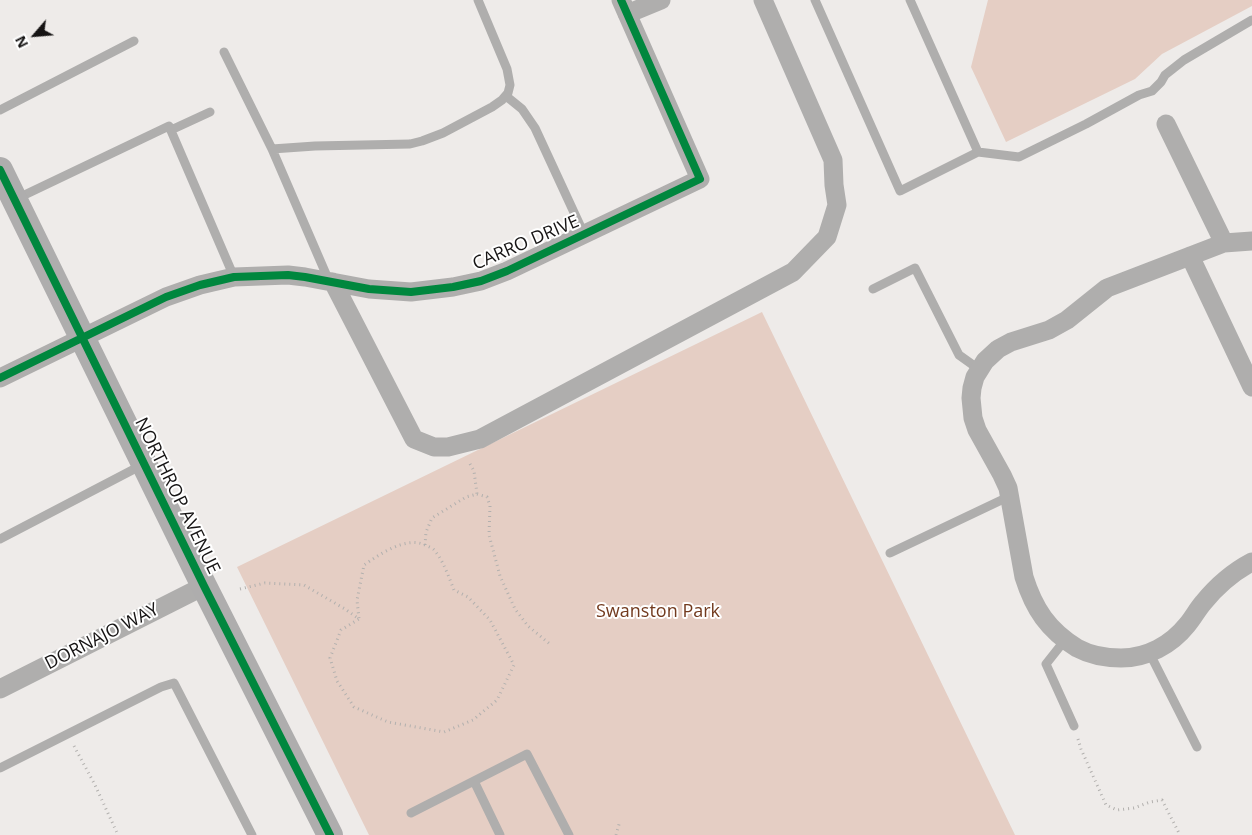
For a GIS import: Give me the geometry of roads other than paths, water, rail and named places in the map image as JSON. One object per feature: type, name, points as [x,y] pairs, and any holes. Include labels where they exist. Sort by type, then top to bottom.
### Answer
[{"type":"street","points":[[624,7],[661,0]]},
{"type":"street","points":[[331,282],[414,439],[434,447],[448,446],[480,438],[793,272],[827,237],[837,205],[834,185],[834,160],[764,0]]},
{"type":"street","name":"CARRO DRIVE","points":[[0,378],[166,297],[200,285],[234,277],[288,275],[368,289],[411,292],[453,287],[481,281],[508,271],[700,179],[624,7]]},
{"type":"street","points":[[1166,124],[1224,243]]},
{"type":"street","name":"NORTHROP AVENUE","points":[[0,170],[204,586],[330,835]]},
{"type":"street","points":[[1252,241],[1224,243],[1107,288],[1067,320],[1049,330],[1011,342],[998,349],[985,361],[975,377],[971,398],[973,418],[977,430],[1008,488],[1028,590],[1036,607],[1050,627],[1065,640],[1081,650],[1102,657],[1126,658],[1159,649],[1180,633],[1202,604],[1224,581],[1252,562]]},
{"type":"street","points":[[1190,256],[1252,387]]},
{"type":"street","name":"DORNAJO WAY","points":[[0,689],[204,586]]},
{"type":"lane","points":[[272,149],[422,142],[492,107],[506,96],[510,85],[509,76],[478,0]]},
{"type":"lane","points":[[815,0],[900,191],[978,152],[1019,157],[1152,91],[1165,75],[1184,60],[1252,20]]},
{"type":"lane","points":[[910,0],[978,152]]},
{"type":"lane","points":[[0,110],[134,41]]},
{"type":"lane","points":[[224,52],[272,149],[331,282]]},
{"type":"lane","points":[[506,96],[522,108],[535,128],[584,234]]},
{"type":"lane","points":[[171,130],[210,112]]},
{"type":"lane","points":[[15,200],[169,126],[234,277]]},
{"type":"lane","points":[[873,289],[915,268],[959,355],[980,370]]},
{"type":"lane","points":[[0,539],[144,464]]},
{"type":"lane","points":[[890,553],[1010,496]]},
{"type":"lane","points":[[1065,640],[1046,664],[1074,726]]},
{"type":"lane","points":[[1149,652],[1197,747]]},
{"type":"lane","points":[[0,768],[161,687],[174,683],[252,835]]},
{"type":"lane","points":[[411,813],[527,754],[569,835]]},
{"type":"lane","points":[[474,781],[500,835]]},
{"type":"park label","name":"Swanston Park","points":[[658,612]]}]
